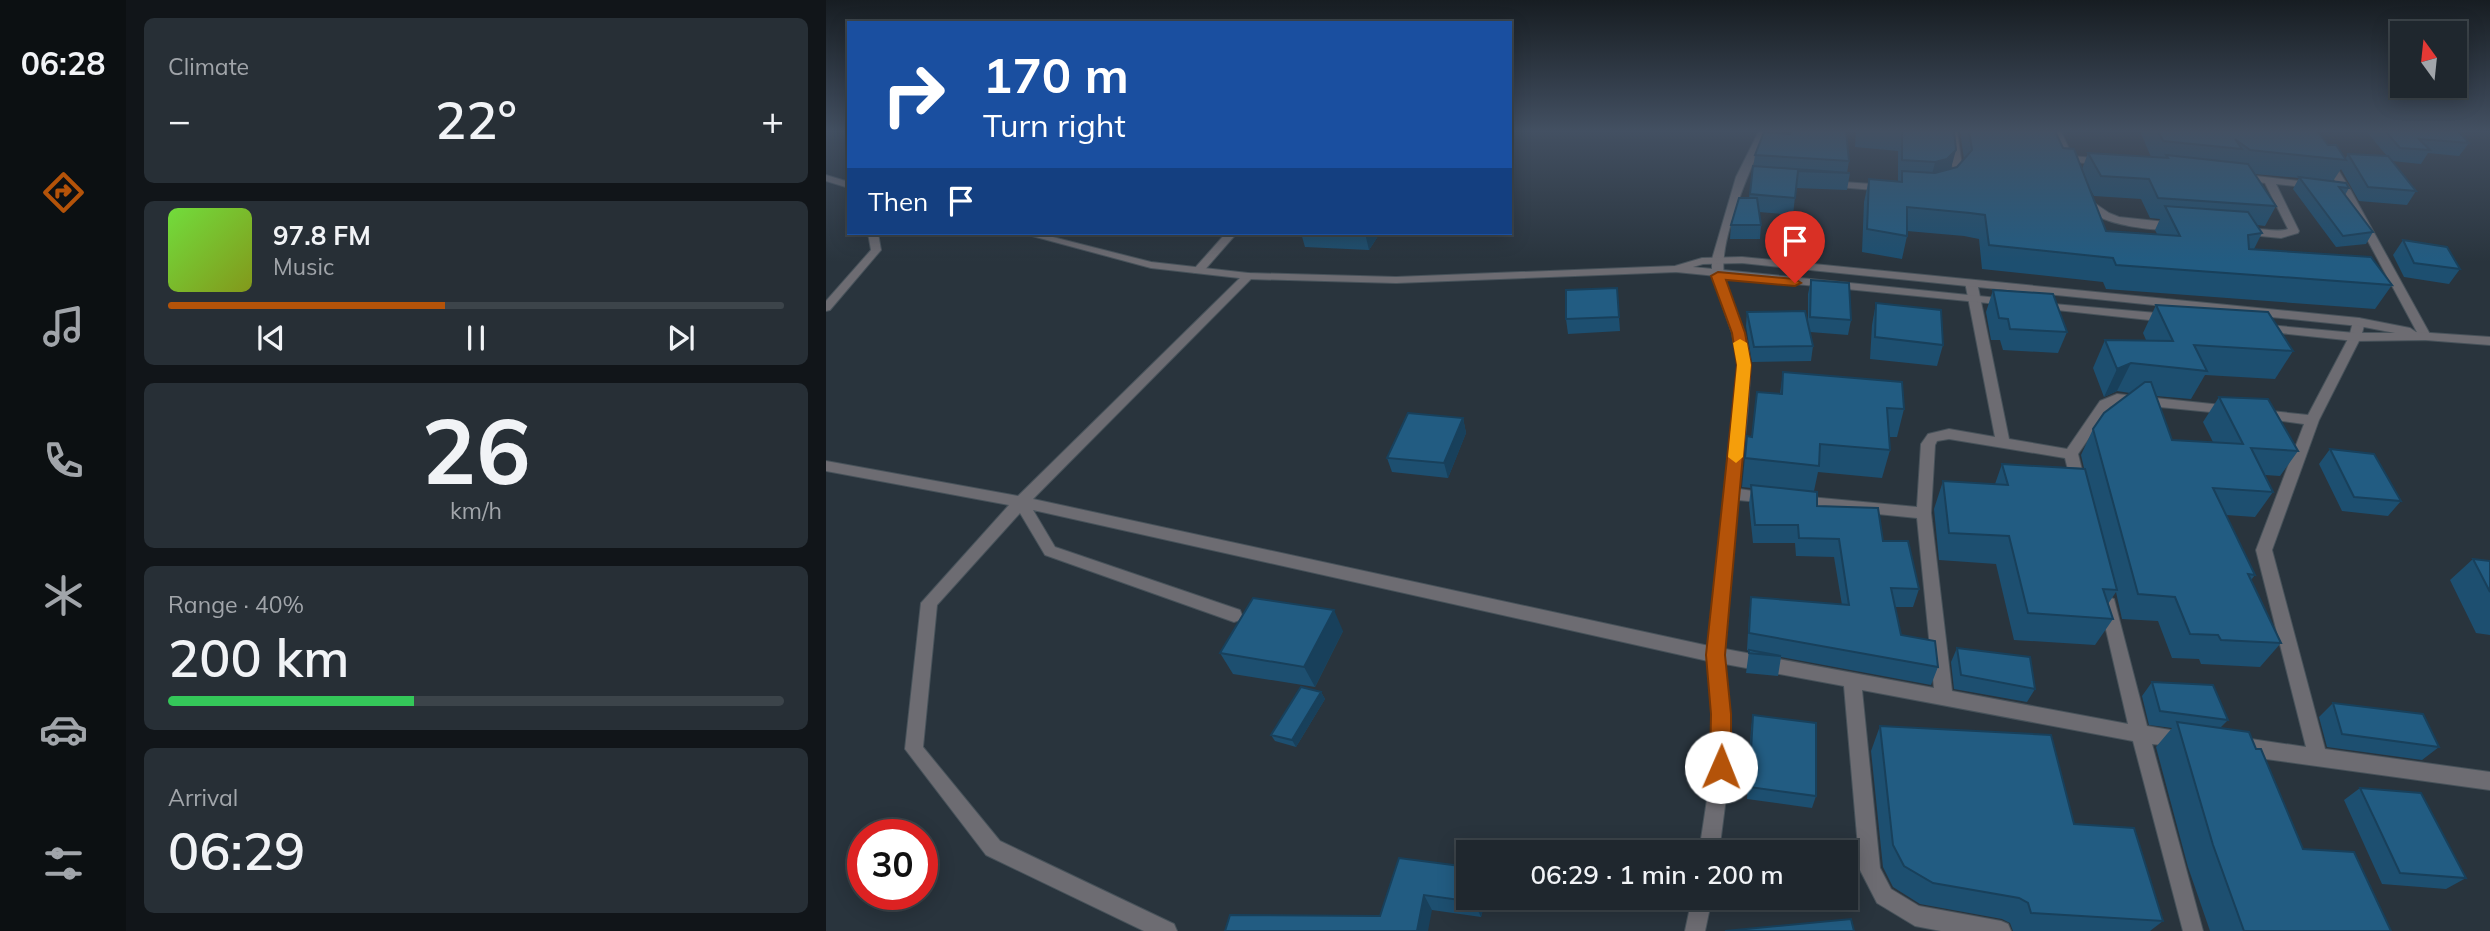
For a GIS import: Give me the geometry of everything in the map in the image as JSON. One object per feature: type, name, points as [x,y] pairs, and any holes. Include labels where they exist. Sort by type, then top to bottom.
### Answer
[{"type":"street","points":[[1711,840],[1721,767],[1721,714],[1716,655],[1744,365],[1738,333],[1718,276],[1717,259],[1748,174]]},
{"type":"street","points":[[1938,188],[1946,186],[1957,174]]},
{"type":"street","points":[[2337,174],[2425,336]]},
{"type":"street","points":[[2227,175],[2320,186]]},
{"type":"street","points":[[826,178],[847,184]]},
{"type":"street","points":[[2229,231],[2281,235],[2294,231],[2269,180]]},
{"type":"street","points":[[1817,183],[1894,189]]},
{"type":"street","points":[[2333,187],[2346,189]]},
{"type":"street","points":[[2081,190],[2092,208],[2104,216],[2125,222],[2190,228]]},
{"type":"street","points":[[826,308],[876,250],[873,235]]},
{"type":"street","points":[[1033,235],[1108,256],[1198,271],[1248,276],[1396,280],[1676,269],[1717,259],[1971,282],[2357,329],[2490,341]]},
{"type":"street","points":[[1198,271],[1230,235]]},
{"type":"street","points":[[1676,269],[1718,276],[2015,303]]},
{"type":"street","points":[[1167,931],[993,848],[914,749],[929,603],[1021,502],[1248,276]]},
{"type":"street","points":[[1971,282],[2003,444]]},
{"type":"street","points":[[2028,304],[2178,319]]},
{"type":"street","points":[[2246,326],[2357,329]]},
{"type":"street","points":[[2318,757],[2264,550],[2312,420],[2357,329]]},
{"type":"street","points":[[2084,507],[2071,454],[2105,404],[2117,398],[2312,420]]},
{"type":"street","points":[[1944,698],[1924,513],[1928,444],[1933,437],[1949,434],[2071,454]]},
{"type":"street","points":[[826,466],[1021,502],[1716,655],[2140,734],[2194,741]]},
{"type":"street","points":[[1732,494],[1924,513]]},
{"type":"street","points":[[1021,502],[1050,551],[1234,615]]},
{"type":"street","points":[[2104,587],[2193,931]]},
{"type":"street","points":[[1852,680],[1870,870],[1884,896],[1915,916],[2001,931]]},
{"type":"street","points":[[2222,744],[2490,781]]},
{"type":"street","points":[[1695,931],[1699,910]]},
{"type":"building","points":[[1752,174],[1798,174],[1795,198],[1750,194]]},
{"type":"building","points":[[1902,174],[2084,174],[2106,231],[2180,236],[2165,206],[2248,212],[2262,233],[2248,235],[2249,249],[2371,257],[2392,285],[2116,265],[2113,258],[1989,245],[1985,215],[1970,213],[1907,207],[1907,236],[1867,229],[1869,179],[1902,182]]},
{"type":"building","points":[[2255,174],[2276,206],[2158,198],[2149,179],[2101,176]]},
{"type":"building","points":[[2360,174],[2403,174],[2416,191],[2368,187]]},
{"type":"building","points":[[2299,177],[2346,183],[2349,188],[2339,187],[2373,232],[2343,236]]},
{"type":"building","points":[[1739,198],[1757,198],[1761,225],[1731,225]]},
{"type":"building","points":[[2403,240],[2447,247],[2460,269],[2414,263]]},
{"type":"building","points":[[1811,280],[1849,283],[1851,320],[1810,317]]},
{"type":"building","points":[[1617,288],[1619,317],[1566,319],[1566,290]]},
{"type":"building","points":[[1993,290],[2053,294],[2067,332],[2010,329],[2008,319],[1999,318]]},
{"type":"building","points":[[1876,303],[1941,310],[1943,345],[1875,337]]},
{"type":"building","points":[[2156,305],[2268,312],[2293,351],[2194,345],[2207,371],[2131,363],[2117,369],[2105,340],[2173,341]]},
{"type":"building","points":[[1805,311],[1813,346],[1754,347],[1747,312]]},
{"type":"building","points":[[1783,372],[1902,382],[1904,409],[1887,408],[1890,450],[1820,444],[1819,466],[1745,458],[1747,436],[1752,437],[1757,392],[1782,394]]},
{"type":"building","points":[[2145,382],[2151,382],[2172,440],[2243,444],[2219,397],[2268,399],[2298,451],[2251,448],[2273,492],[2213,488],[2255,575],[2248,574],[2281,643],[2221,640],[2218,635],[2190,634],[2175,597],[2138,594],[2093,429],[2104,413]]},
{"type":"building","points":[[1408,413],[1463,418],[1444,463],[1387,458]]},
{"type":"building","points":[[2330,449],[2374,454],[2401,501],[2354,497]]},
{"type":"building","points":[[2002,464],[2085,469],[2117,590],[2103,589],[2113,619],[2028,613],[2009,536],[1949,533],[1943,481],[2008,485]]},
{"type":"building","points":[[1751,485],[1817,492],[1817,506],[1878,508],[1883,541],[1908,541],[1919,589],[1891,588],[1901,635],[1935,641],[1938,667],[1749,633],[1751,597],[1849,605],[1839,539],[1799,538],[1798,525],[1755,525]]},
{"type":"building","points":[[2473,559],[2490,561],[2490,592]]},
{"type":"building","points":[[1253,598],[1334,610],[1304,667],[1220,653]]},
{"type":"building","points":[[1957,648],[2030,657],[2035,689],[1961,675]]},
{"type":"building","points":[[1749,650],[1781,656],[1749,653]]},
{"type":"building","points":[[2152,682],[2213,685],[2228,720],[2160,711]]},
{"type":"building","points":[[1301,687],[1321,692],[1292,740],[1271,735]]},
{"type":"building","points":[[2333,703],[2423,714],[2439,747],[2342,734]]},
{"type":"building","points":[[1753,715],[1816,723],[1816,796],[1749,787]]},
{"type":"building","points":[[2177,722],[2249,732],[2256,749],[2261,749],[2303,849],[2354,852],[2391,931],[2244,931],[2213,845]]},
{"type":"building","points":[[1880,726],[2051,735],[2074,824],[2134,828],[2163,921],[2031,913],[2028,903],[2019,898],[1933,883],[1904,866],[1893,845]]},
{"type":"building","points":[[2360,788],[2421,793],[2466,878],[2400,873]]},
{"type":"building","points":[[1399,858],[1456,865],[1456,899],[1424,895],[1417,931],[1225,931],[1230,915],[1380,916]]},
{"type":"building","points":[[1851,919],[1854,931],[1725,931]]},
{"type":"slow traffic","points":[[1736,457],[1744,365],[1740,343]]},
{"type":"route","points":[[1721,767],[1721,714],[1716,655],[1744,365],[1738,333],[1718,276],[1795,283]]}]
